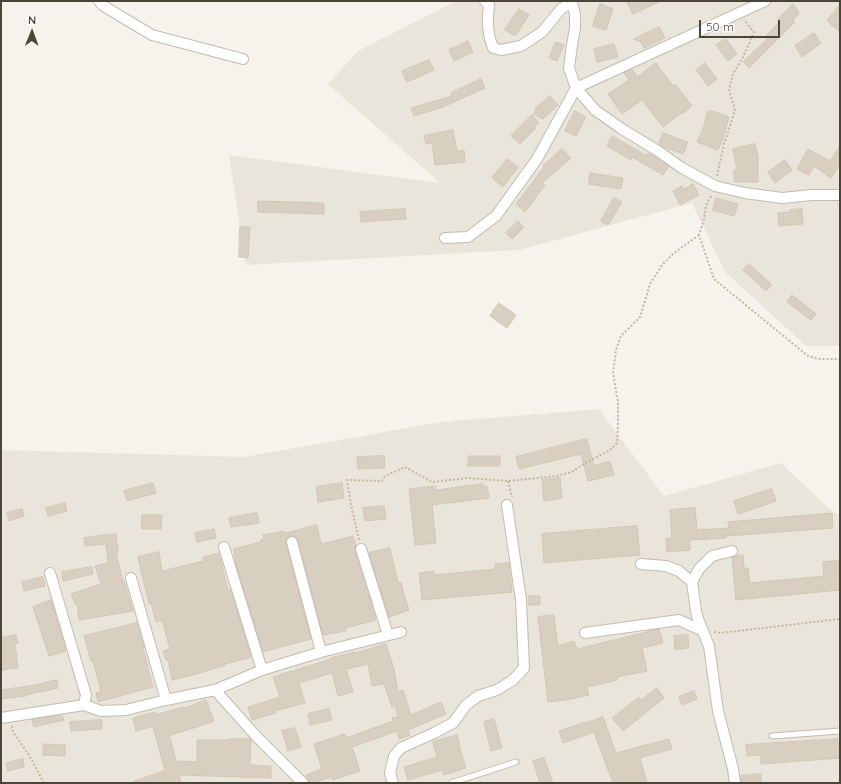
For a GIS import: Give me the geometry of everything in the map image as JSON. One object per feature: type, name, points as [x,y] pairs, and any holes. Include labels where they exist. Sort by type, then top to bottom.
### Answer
[{"type":"street","points":[[99,1],[102,5],[152,35],[243,59]]},
{"type":"street","points":[[485,1],[489,5],[487,18],[489,38],[493,48],[501,50],[521,46],[542,32],[561,9],[567,5],[573,6],[575,14],[575,28],[569,68],[576,88],[594,110],[682,168],[715,186],[745,193],[782,198],[812,195],[840,195]]},
{"type":"street","points":[[444,238],[468,237],[496,216],[536,159],[576,88],[765,1]]},
{"type":"street","points":[[393,783],[390,773],[394,756],[401,748],[453,723],[466,705],[478,696],[497,690],[513,680],[524,668],[521,600],[507,505]]},
{"type":"street","points":[[292,542],[321,652]]},
{"type":"street","points":[[224,547],[262,670]]},
{"type":"street","points":[[361,549],[388,635]]},
{"type":"street","points":[[732,551],[712,556],[699,569],[692,582],[698,620],[709,646],[718,711],[733,769],[735,783]]},
{"type":"street","points":[[641,564],[666,566],[679,572],[692,582]]},
{"type":"street","points":[[50,573],[86,694],[84,705]]},
{"type":"street","points":[[131,578],[166,700]]},
{"type":"street","points":[[585,633],[679,620],[703,631]]},
{"type":"street","points":[[6,718],[84,705],[101,711],[126,710],[215,690],[262,670],[321,652],[401,632]]},
{"type":"street","points":[[215,690],[256,736],[303,783]]},
{"type":"lane","points":[[772,736],[840,731]]},
{"type":"lane","points":[[451,783],[516,762]]},
{"type":"path","points":[[739,13],[754,32],[744,57],[733,74],[729,90],[735,110],[724,144],[715,186],[706,206],[699,235],[714,280],[808,356],[820,359],[840,359]]},
{"type":"path","points":[[361,549],[347,480],[382,481],[385,476],[404,467],[432,482],[467,478],[508,481],[556,476],[572,472],[610,450],[617,444],[618,402],[613,373],[616,350],[621,336],[640,317],[650,284],[662,266],[674,253],[699,235]]},
{"type":"path","points":[[507,505],[513,502],[508,481]]},
{"type":"path","points":[[703,631],[720,633],[840,619]]},
{"type":"path","points":[[6,718],[44,783]]},
{"type":"shaded area","points":[[456,1],[840,1],[840,346],[806,346],[725,272],[692,203],[519,250],[246,265],[229,155],[440,183],[328,84],[358,51]]},
{"type":"shaded area","points":[[599,409],[664,496],[781,463],[832,511],[840,515],[840,783],[1,783],[1,450],[244,457],[441,422]]},
{"type":"building","points":[[627,1],[661,1],[633,14]]},
{"type":"building","points":[[600,4],[613,9],[606,30],[593,26]]},
{"type":"building","points":[[793,4],[799,13],[793,20],[795,22],[749,68],[743,62],[767,39],[765,37],[780,21],[778,19]]},
{"type":"building","points":[[840,5],[840,32],[827,21]]},
{"type":"building","points":[[519,9],[529,15],[515,36],[505,30]]},
{"type":"building","points":[[659,27],[665,38],[644,48],[641,42],[634,39]]},
{"type":"building","points":[[814,33],[821,43],[802,57],[795,46]]},
{"type":"building","points":[[726,39],[737,54],[728,61],[716,45]]},
{"type":"building","points":[[468,41],[473,52],[454,61],[449,50]]},
{"type":"building","points":[[556,42],[564,45],[557,61],[549,58]]},
{"type":"building","points":[[614,44],[618,57],[597,62],[594,49]]},
{"type":"building","points":[[429,60],[434,70],[407,82],[402,71]]},
{"type":"building","points":[[656,63],[673,86],[675,84],[692,106],[663,127],[642,100],[622,114],[608,94],[629,80],[624,73],[632,69],[637,77]]},
{"type":"building","points":[[705,63],[717,79],[708,86],[696,70]]},
{"type":"building","points":[[481,79],[485,88],[443,107],[414,116],[411,108],[452,96],[451,93]]},
{"type":"building","points":[[550,96],[558,105],[543,119],[533,114],[536,110],[535,109]]},
{"type":"building","points":[[575,111],[586,117],[576,136],[565,131]]},
{"type":"building","points":[[708,111],[729,117],[723,139],[718,150],[697,142],[704,126]]},
{"type":"building","points":[[532,115],[539,123],[520,144],[511,136]]},
{"type":"building","points":[[453,130],[457,151],[464,150],[465,162],[435,165],[432,143],[426,144],[424,136]]},
{"type":"building","points":[[663,133],[688,142],[683,154],[659,144]]},
{"type":"building","points":[[612,136],[647,156],[648,153],[669,166],[663,175],[632,157],[631,160],[607,146]]},
{"type":"building","points":[[755,144],[758,157],[758,182],[734,182],[734,170],[737,170],[733,149]]},
{"type":"building","points":[[840,146],[840,164],[831,178],[814,166],[809,175],[797,169],[808,149],[830,161]]},
{"type":"building","points":[[562,149],[571,158],[542,183],[545,185],[525,212],[516,204],[544,167],[543,166]]},
{"type":"building","points":[[507,159],[518,167],[503,187],[492,178]]},
{"type":"building","points":[[785,160],[792,170],[775,183],[768,172]]},
{"type":"building","points":[[590,173],[623,178],[621,189],[589,184]]},
{"type":"building","points":[[693,184],[699,195],[680,205],[673,191],[682,186],[684,189]]},
{"type":"building","points":[[614,198],[622,202],[608,225],[601,221]]},
{"type":"building","points":[[716,198],[738,204],[734,216],[713,210]]},
{"type":"building","points":[[258,201],[324,203],[324,214],[258,212]]},
{"type":"building","points":[[405,209],[406,219],[361,222],[360,212]]},
{"type":"building","points":[[802,209],[803,224],[779,226],[778,213]]},
{"type":"building","points":[[518,221],[524,227],[512,239],[506,233]]},
{"type":"building","points":[[240,227],[250,227],[248,258],[239,257]]},
{"type":"building","points":[[749,264],[772,285],[766,291],[743,270]]},
{"type":"building","points":[[792,295],[816,314],[811,320],[787,302]]},
{"type":"building","points":[[499,303],[516,315],[507,328],[490,316]]},
{"type":"building","points":[[587,439],[594,466],[610,461],[614,475],[588,481],[581,454],[519,469],[516,457]]},
{"type":"building","points":[[384,456],[385,468],[358,469],[357,457]]},
{"type":"building","points":[[469,456],[500,456],[500,466],[468,466]]},
{"type":"building","points":[[560,478],[562,498],[544,501],[542,480]]},
{"type":"building","points":[[153,483],[156,493],[127,501],[124,491]]},
{"type":"building","points":[[342,483],[344,498],[318,502],[316,487]]},
{"type":"building","points":[[483,484],[483,487],[487,486],[489,498],[432,505],[436,543],[415,545],[409,489],[435,486],[435,490]]},
{"type":"building","points":[[772,489],[776,501],[738,514],[734,501]]},
{"type":"building","points":[[65,503],[67,511],[48,516],[46,508]]},
{"type":"building","points":[[384,506],[386,519],[365,521],[363,508]]},
{"type":"building","points":[[695,508],[697,530],[729,528],[728,522],[832,513],[833,528],[690,540],[690,550],[667,552],[666,539],[672,538],[670,510]]},
{"type":"building","points":[[22,509],[24,516],[9,521],[7,513]]},
{"type":"building","points":[[257,513],[259,523],[231,527],[229,518]]},
{"type":"building","points":[[142,515],[162,515],[161,529],[142,529]]},
{"type":"building","points":[[317,525],[321,544],[353,536],[356,546],[355,551],[376,620],[345,628],[346,631],[323,635],[298,540],[294,536],[290,536],[286,540],[286,544],[311,639],[263,652],[236,565],[234,549],[261,542],[260,540],[264,539],[263,535],[284,531],[285,533]]},
{"type":"building","points":[[637,526],[640,555],[544,563],[542,534]]},
{"type":"building","points":[[214,529],[216,538],[197,542],[195,533]]},
{"type":"building","points":[[116,534],[118,552],[116,553],[123,582],[124,581],[133,611],[79,620],[77,604],[75,604],[71,594],[101,584],[95,566],[108,563],[106,544],[85,546],[84,538]]},
{"type":"building","points":[[390,548],[398,583],[401,582],[409,610],[389,617],[369,553]]},
{"type":"building","points":[[159,552],[162,571],[204,561],[203,557],[219,553],[228,591],[231,590],[251,657],[172,680],[168,660],[166,660],[163,651],[170,649],[162,620],[156,622],[151,603],[149,604],[138,557]]},
{"type":"building","points":[[743,555],[744,568],[748,568],[750,583],[824,576],[823,562],[839,560],[840,590],[736,600],[732,558]]},
{"type":"building","points":[[509,563],[512,592],[422,600],[419,573],[434,571],[434,575],[495,569],[495,564]]},
{"type":"building","points":[[92,567],[93,574],[63,581],[62,572]]},
{"type":"building","points":[[43,577],[45,586],[24,591],[22,582]]},
{"type":"building","points":[[529,596],[540,596],[540,605],[529,605]]},
{"type":"building","points":[[51,600],[66,651],[49,656],[33,607]]},
{"type":"building","points":[[554,615],[558,646],[574,641],[577,649],[659,629],[663,643],[642,648],[647,671],[617,677],[617,680],[587,687],[589,695],[548,702],[538,617]]},
{"type":"building","points":[[137,623],[153,687],[98,702],[96,693],[101,691],[93,661],[91,661],[84,636]]},
{"type":"building","points":[[16,635],[18,643],[15,644],[18,668],[1,670],[1,638]]},
{"type":"building","points":[[688,635],[689,648],[675,650],[674,636]]},
{"type":"building","points":[[386,644],[394,669],[398,692],[403,690],[411,715],[441,702],[446,714],[408,730],[410,735],[399,739],[397,731],[352,747],[360,771],[333,780],[332,777],[314,783],[309,783],[306,775],[322,769],[314,744],[345,734],[346,738],[393,721],[392,718],[398,717],[395,706],[392,707],[384,684],[372,686],[368,664],[346,669],[353,692],[338,696],[332,673],[299,683],[305,703],[275,711],[276,713],[252,720],[248,707],[280,697],[273,677],[331,659],[330,658],[355,653]]},
{"type":"building","points":[[57,680],[58,688],[25,695],[26,696],[1,699],[1,690],[36,685]]},
{"type":"building","points":[[657,688],[664,698],[623,731],[612,718],[639,697],[641,700]]},
{"type":"building","points":[[694,691],[697,699],[682,705],[679,697]]},
{"type":"building","points":[[206,700],[214,721],[170,735],[170,738],[165,740],[171,740],[176,761],[197,762],[197,740],[250,739],[250,765],[271,766],[271,778],[179,775],[181,781],[175,783],[135,783],[134,781],[165,771],[153,726],[136,731],[133,718],[155,712],[155,715],[184,708]]},
{"type":"building","points":[[329,709],[332,720],[310,725],[308,714]]},
{"type":"building","points":[[62,715],[64,720],[34,727],[32,720]]},
{"type":"building","points":[[603,717],[616,753],[669,739],[672,749],[640,758],[647,783],[613,783],[594,732],[563,743],[559,731]]},
{"type":"building","points":[[494,719],[502,748],[491,751],[484,722]]},
{"type":"building","points":[[101,720],[102,729],[71,731],[70,722]]},
{"type":"building","points":[[295,728],[301,747],[288,751],[282,731]]},
{"type":"building","points":[[457,735],[466,768],[444,775],[442,770],[408,780],[404,767],[437,757],[433,742]]},
{"type":"building","points":[[838,739],[838,743],[840,743],[840,758],[761,764],[760,755],[747,756],[746,745]]},
{"type":"building","points":[[44,744],[65,745],[65,756],[43,755]]},
{"type":"building","points":[[544,758],[553,783],[540,783],[533,761]]},
{"type":"building","points":[[23,759],[24,767],[8,771],[6,763]]},
{"type":"building","points":[[761,774],[761,783],[741,783],[741,776]]}]
